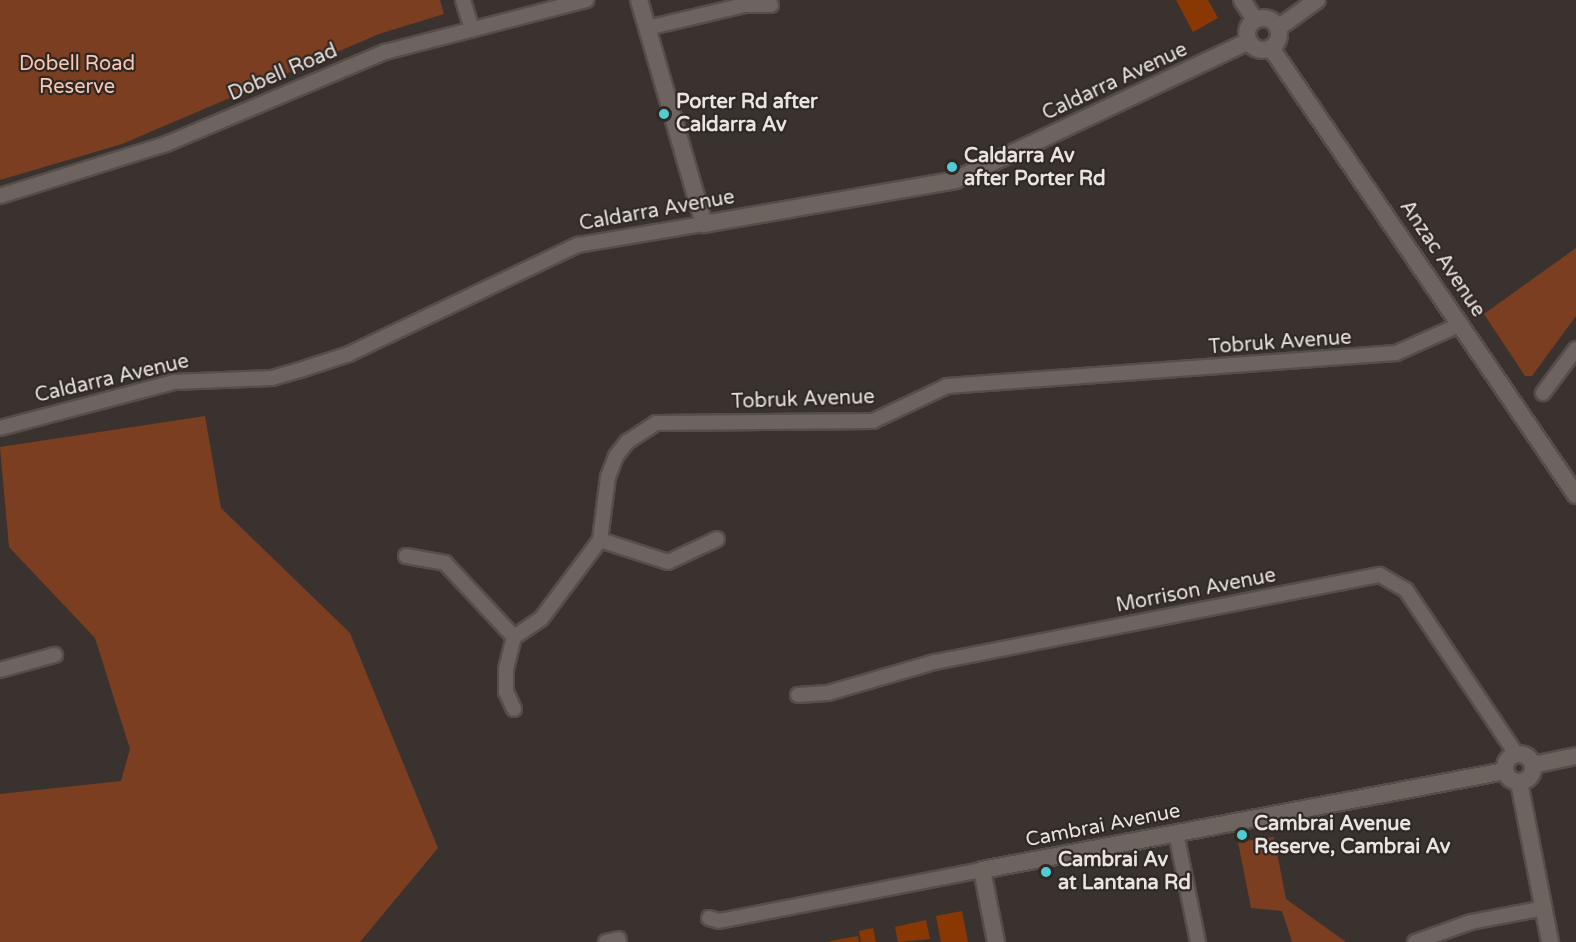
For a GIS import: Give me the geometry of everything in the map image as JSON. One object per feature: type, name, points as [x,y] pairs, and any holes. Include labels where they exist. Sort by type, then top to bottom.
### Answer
[{"type":"street","points":[[462,0],[472,30]]},
{"type":"street","name":"Dobell Road","points":[[0,196],[166,144],[385,52],[586,0]]},
{"type":"street","points":[[639,0],[704,224]]},
{"type":"street","points":[[1242,0],[1255,20]]},
{"type":"street","points":[[1255,20],[1247,31],[1249,41],[1258,49],[1271,48],[1278,28],[1317,0]]},
{"type":"street","points":[[648,28],[745,5],[771,5]]},
{"type":"street","points":[[1255,20],[1270,20],[1278,28]]},
{"type":"street","name":"Caldarra Avenue","points":[[0,428],[174,382],[272,378],[300,370],[349,354],[578,245],[955,180],[1249,41]]},
{"type":"street","name":"Anzac Avenue","points":[[1271,48],[1576,495]]},
{"type":"street","name":"Tobruk Avenue","points":[[514,638],[541,619],[600,540],[608,477],[616,456],[627,442],[656,423],[873,421],[947,386],[1396,354],[1461,324]]},
{"type":"street","points":[[1543,393],[1576,349]]},
{"type":"street","points":[[600,540],[668,562],[717,539]]},
{"type":"street","points":[[406,556],[445,563],[514,638],[506,669],[506,692],[514,709]]},
{"type":"street","name":"Morrison Avenue","points":[[798,695],[828,693],[935,662],[1380,575],[1406,590],[1516,754]]},
{"type":"street","points":[[0,670],[55,655]]},
{"type":"street","points":[[1533,765],[1525,754],[1516,754],[1505,771],[1519,782],[1550,942]]},
{"type":"street","points":[[1533,765],[1576,756]]},
{"type":"street","points":[[1519,782],[1530,777],[1533,765]]},
{"type":"street","name":"Cambrai Avenue","points":[[709,918],[718,921],[1505,771]]},
{"type":"street","points":[[1176,834],[1198,942]]},
{"type":"street","points":[[982,870],[996,942]]},
{"type":"street","points":[[1415,942],[1471,922],[1544,908]]},
{"type":"green space","name":"Dobell Road Reserve","points":[[0,0],[440,0],[444,14],[379,34],[122,144],[0,180]]},
{"type":"green space","points":[[1576,248],[1576,316],[1532,376],[1525,376],[1484,314]]},
{"type":"green space","points":[[205,416],[221,508],[350,633],[438,848],[360,942],[0,942],[0,794],[121,781],[130,749],[95,638],[9,547],[0,447]]},
{"type":"green space","points":[[1274,837],[1286,899],[1346,942],[1292,942],[1282,911],[1251,908],[1238,842]]},
{"type":"building","points":[[1176,0],[1208,0],[1218,18],[1193,32]]},
{"type":"building","points":[[962,911],[968,942],[941,942],[936,916]]},
{"type":"building","points":[[926,920],[930,939],[898,942],[895,927]]},
{"type":"building","points":[[873,928],[876,942],[861,942],[859,931]]},
{"type":"building","points":[[858,936],[859,942],[830,942],[830,941]]},
{"type":"place","name":"Porter Rd after Caldarra Av","points":[[664,114]]},
{"type":"place","name":"Caldarra Av after Porter Rd","points":[[952,167]]},
{"type":"place","name":"Cambrai Avenue Reserve, Cambrai Av","points":[[1242,835]]},
{"type":"place","name":"Cambrai Av at Lantana Rd","points":[[1046,872]]}]
